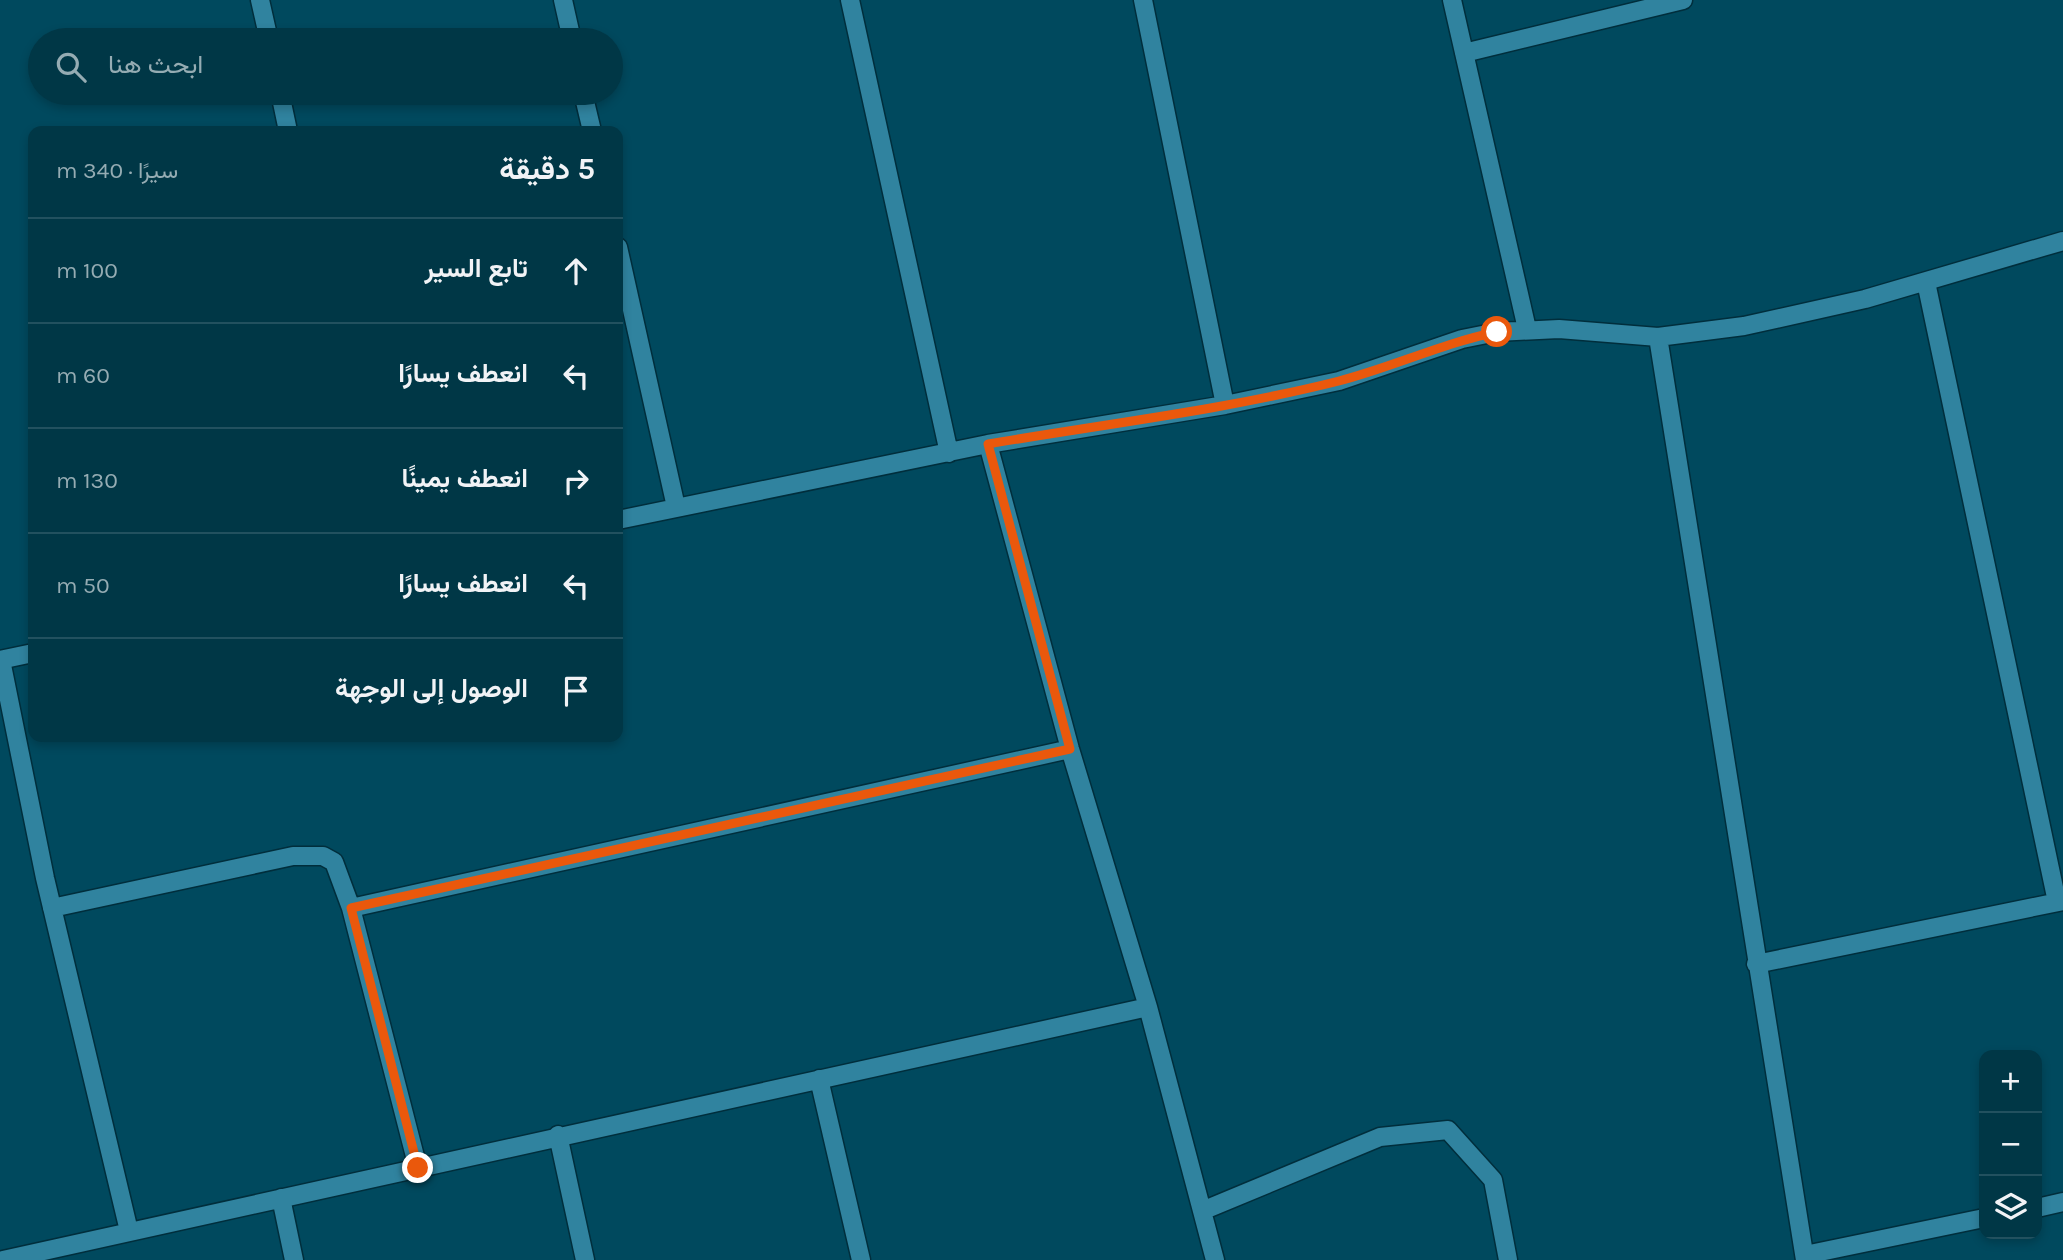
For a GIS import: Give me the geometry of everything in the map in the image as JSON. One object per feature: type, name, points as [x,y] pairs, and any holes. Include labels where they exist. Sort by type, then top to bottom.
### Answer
[{"type":"street","points":[[260,0],[266,28]]},
{"type":"street","points":[[563,0],[569,28]]},
{"type":"street","points":[[850,0],[949,453]]},
{"type":"street","points":[[1143,0],[1225,405]]},
{"type":"street","points":[[1452,0],[1527,329]]},
{"type":"street","points":[[1464,53],[1684,0]]},
{"type":"street","points":[[283,105],[287,126]]},
{"type":"street","points":[[586,105],[591,126]]},
{"type":"street","points":[[623,519],[988,444],[1225,405],[1339,381],[1462,339],[1527,329],[1658,337],[1744,326],[1926,282],[2063,241]]},
{"type":"street","points":[[623,269],[676,507]]},
{"type":"street","points":[[1756,964],[2060,902],[1926,282]]},
{"type":"street","points":[[1658,337],[1756,964],[1805,1257],[1979,1219]]},
{"type":"street","points":[[988,444],[1070,749],[1149,1007],[1215,1260]]},
{"type":"street","points":[[28,654],[0,660],[52,908],[129,1231]]},
{"type":"street","points":[[351,908],[1070,749]]},
{"type":"street","points":[[52,908],[308,855],[323,856],[334,862],[351,908],[418,1168]]},
{"type":"street","points":[[3,1260],[558,1135],[1149,1007]]},
{"type":"street","points":[[819,1079],[861,1260]]},
{"type":"street","points":[[1202,1211],[1380,1137],[1448,1130],[1493,1180],[1508,1260]]},
{"type":"street","points":[[558,1135],[585,1260]]},
{"type":"street","points":[[281,1198],[294,1260]]},
{"type":"street","points":[[2042,1207],[2063,1202]]},
{"type":"route","points":[[418,1168],[351,908],[1070,749],[988,444],[1225,405],[1339,381],[1462,339],[1497,332]]}]
